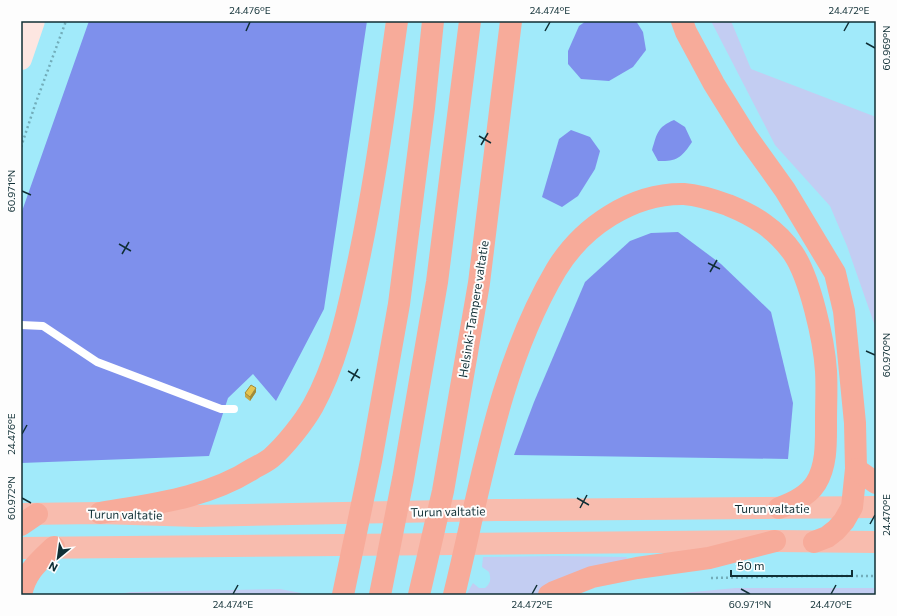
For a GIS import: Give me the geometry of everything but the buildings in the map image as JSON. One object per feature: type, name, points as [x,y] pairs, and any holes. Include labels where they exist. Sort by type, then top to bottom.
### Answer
[{"type":"highway","points":[[100,513],[172,501],[215,488],[241,477],[270,458],[296,431],[313,406],[326,378],[341,336],[364,237],[376,170],[397,21]]},
{"type":"highway","points":[[346,585],[371,462],[399,304],[424,108],[433,21]]},
{"type":"highway","points":[[382,586],[403,479],[437,282],[470,21]]},
{"type":"highway","name":"Helsinki-Tampere valtatie","points":[[419,595],[443,491],[478,282],[511,21]]},
{"type":"highway","points":[[682,21],[686,32],[714,84],[747,136],[785,190],[835,273],[844,311],[850,357],[855,423],[856,469],[852,508],[836,530],[827,537],[814,542]]},
{"type":"highway","points":[[454,595],[480,484],[507,382],[537,306],[557,268],[579,240],[606,218],[629,205],[656,196],[685,194],[713,200],[744,212],[771,228],[793,254],[807,282],[819,327],[826,369],[825,456],[822,471],[816,484],[809,492],[791,504],[779,508]]},
{"type":"highway","points":[[856,469],[876,483]]},
{"type":"highway","name":"Turun valtatie","points":[[26,518],[100,513],[197,516],[496,510],[876,507]]},
{"type":"highway","points":[[549,595],[592,577],[637,568],[709,558],[775,541]]},
{"type":"highway","points":[[21,548],[775,541],[876,542]]},
{"type":"highway","points":[[21,595],[28,574],[54,547]]},
{"type":"main road","points":[[21,59],[34,21]]},
{"type":"lane","points":[[21,325],[43,326],[97,362],[221,409],[234,408]]},
{"type":"path","points":[[21,147],[66,21]]},
{"type":"path","points":[[710,578],[876,576]]},
{"type":"shaded area","points":[[89,21],[367,21],[324,309],[276,401],[253,374],[228,398],[209,456],[21,463],[21,214]]},
{"type":"shaded area","points":[[586,21],[636,21],[643,32],[646,50],[633,67],[609,81],[581,79],[568,64],[568,51],[579,26]]},
{"type":"shaded area","points":[[711,21],[731,21],[751,69],[876,117],[876,329],[847,246],[830,206],[775,145]]},
{"type":"shaded area","points":[[674,120],[685,127],[692,142],[678,158],[670,161],[658,161],[652,150],[658,132],[664,125]]},
{"type":"shaded area","points":[[571,130],[590,137],[600,151],[595,169],[578,196],[562,207],[542,197],[559,139]]},
{"type":"shaded area","points":[[678,232],[721,264],[771,312],[793,403],[788,459],[514,455],[534,402],[585,282],[630,241],[651,233]]},
{"type":"shaded area","points":[[483,557],[627,557],[626,561],[536,595],[466,595],[473,583],[479,588],[485,588],[489,583],[489,572],[482,567]]},
{"type":"shaded area","points":[[736,588],[876,588],[876,595],[660,595]]},
{"type":"shaded area","points":[[280,589],[301,593],[301,595],[112,595],[131,592]]}]
